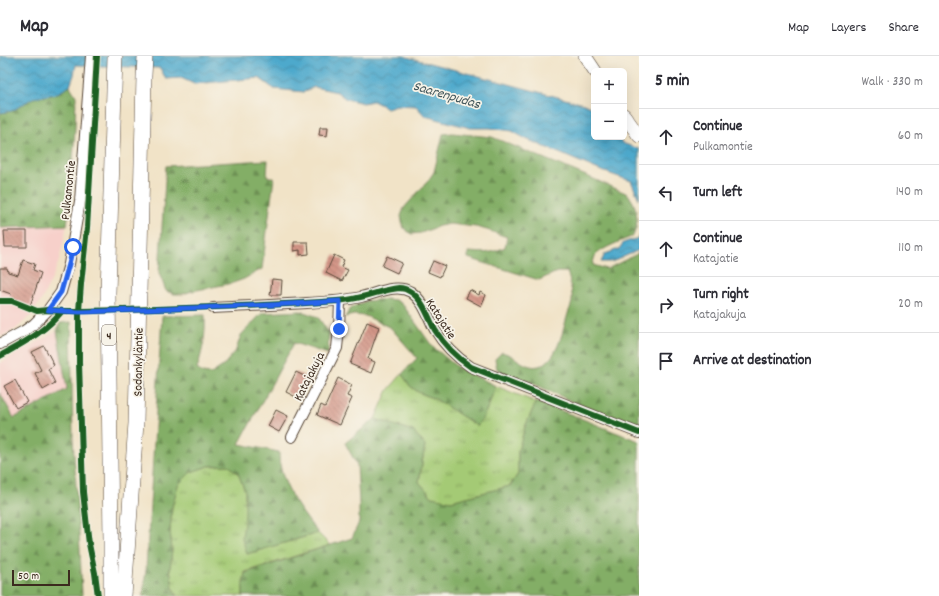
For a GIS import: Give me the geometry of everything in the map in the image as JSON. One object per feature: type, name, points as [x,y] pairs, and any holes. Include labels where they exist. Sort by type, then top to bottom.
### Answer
[{"type":"highway","name":"4","points":[[111,596],[108,293],[115,56]]},
{"type":"highway","name":"Sodankyläntie","points":[[124,596],[136,423],[144,76],[146,56]]},
{"type":"main road","points":[[585,56],[593,68]]},
{"type":"main road","points":[[627,119],[639,136]]},
{"type":"street","name":"Pulkamontie","points":[[0,344],[34,324],[48,310],[61,292],[69,264],[80,201],[90,56]]},
{"type":"street","name":"Katajatie","points":[[213,308],[340,301],[401,288],[411,292],[421,302],[435,330],[448,347],[459,359],[471,367],[639,433]]},
{"type":"street","name":"Katajakuja","points":[[292,437],[337,348],[340,301]]},
{"type":"shaded area","points":[[67,225],[59,261],[41,301],[31,315],[16,329],[0,337],[0,228]]},
{"type":"shaded area","points":[[57,331],[67,389],[14,418],[0,393],[0,363]]},
{"type":"green space","points":[[70,86],[76,96],[71,196],[67,225],[0,228],[0,113],[12,111],[33,98],[56,94]]},
{"type":"green space","points":[[452,133],[492,137],[628,194],[636,210],[637,220],[633,236],[607,247],[598,253],[595,257],[593,265],[607,269],[639,253],[639,428],[599,414],[528,381],[512,377],[497,369],[495,359],[502,352],[524,364],[535,367],[545,363],[554,353],[561,338],[572,302],[571,287],[567,272],[557,272],[539,280],[468,258],[468,252],[479,253],[496,251],[505,247],[507,237],[487,230],[476,227],[450,224],[439,226],[421,233],[411,234],[403,227],[401,216],[404,208],[434,172],[443,134]]},
{"type":"green space","points":[[268,160],[267,176],[274,178],[262,269],[233,283],[183,294],[174,294],[166,291],[159,273],[166,166]]},
{"type":"green space","points":[[386,299],[395,300],[403,305],[432,346],[457,367],[496,386],[484,416],[477,426],[437,400],[418,392],[410,386],[402,374],[417,358],[391,328],[366,316],[354,315],[345,317],[351,308],[366,301]]},
{"type":"green space","points":[[301,311],[318,317],[329,333],[328,354],[294,343],[239,444],[279,452],[282,474],[286,485],[297,505],[318,533],[247,554],[242,538],[245,515],[245,491],[238,473],[228,465],[209,466],[191,472],[178,485],[172,507],[170,531],[172,550],[170,568],[173,588],[177,596],[143,596],[162,316],[205,315],[204,342],[197,369],[202,373],[211,374],[223,366],[236,350],[241,335],[262,313]]},
{"type":"green space","points":[[71,322],[73,438],[82,595],[0,596],[0,393],[14,418],[67,389],[57,331],[60,323]]},
{"type":"green space","points":[[402,374],[410,386],[418,392],[437,400],[477,425],[489,406],[496,386],[536,402],[525,427],[518,451],[518,474],[510,486],[451,501],[432,497],[419,482],[425,445],[413,431],[375,419],[388,390]]},
{"type":"green space","points":[[536,402],[639,441],[639,596],[243,596],[245,573],[352,538],[359,522],[357,465],[345,443],[375,419],[413,431],[425,445],[419,482],[432,497],[451,501],[510,486],[518,474],[518,451],[525,427]]},
{"type":"green space","points":[[228,465],[238,473],[245,491],[247,554],[318,533],[330,545],[245,572],[243,596],[177,596],[173,588],[170,568],[172,550],[170,531],[172,507],[178,485],[191,472],[209,466]]},
{"type":"water","name":"Saarenpudas","points":[[0,56],[403,56],[584,104],[591,108],[591,140],[620,140],[622,143],[639,149],[639,199],[631,181],[599,170],[526,139],[512,131],[490,128],[470,128],[425,116],[416,106],[397,105],[387,108],[373,101],[363,103],[346,99],[337,92],[314,87],[304,92],[274,89],[259,78],[194,84],[181,78],[166,79],[160,68],[76,65],[70,86],[56,94],[33,98],[12,111],[0,113]]},
{"type":"water","points":[[639,235],[639,250],[612,262],[601,262],[605,254],[619,249],[623,243],[638,238]]},
{"type":"building","points":[[320,127],[328,127],[327,136],[319,135]]},
{"type":"building","points":[[4,231],[27,231],[27,247],[5,247]]},
{"type":"building","points":[[294,242],[308,242],[309,254],[300,255],[300,250],[294,251]]},
{"type":"building","points":[[334,255],[344,260],[341,267],[348,270],[342,281],[326,273]]},
{"type":"building","points":[[387,256],[402,263],[397,273],[382,266]]},
{"type":"building","points":[[23,260],[35,264],[33,270],[41,273],[30,306],[10,299],[11,294],[0,290],[0,268],[7,268],[8,272],[18,275]]},
{"type":"building","points":[[433,261],[445,266],[440,277],[428,272]]},
{"type":"building","points":[[272,279],[282,280],[281,295],[270,295]]},
{"type":"building","points":[[470,290],[479,295],[480,292],[486,295],[481,306],[466,298]]},
{"type":"building","points":[[367,322],[379,327],[368,359],[375,362],[371,373],[350,364]]},
{"type":"building","points":[[44,346],[54,365],[48,369],[55,383],[43,390],[35,373],[41,370],[32,352]]},
{"type":"building","points":[[296,372],[308,378],[298,398],[286,392]]},
{"type":"building","points":[[338,378],[352,385],[347,396],[352,398],[340,425],[317,415],[321,405],[325,407]]},
{"type":"building","points":[[15,380],[27,402],[16,408],[4,386]]},
{"type":"building","points":[[276,410],[288,416],[279,432],[268,426]]},
{"type":"cycle path","points":[[97,56],[87,228],[79,311],[79,362],[83,492],[89,544],[98,596]]},
{"type":"cycle path","points":[[0,301],[12,301],[37,311],[176,309],[337,301],[356,298],[390,289],[402,288],[411,292],[419,300],[435,330],[446,346],[471,367],[639,433]]},
{"type":"cycle path","points":[[0,356],[41,331],[62,311]]},
{"type":"route","points":[[73,247],[61,292],[48,310],[79,312],[213,308],[340,301],[339,329]]}]
